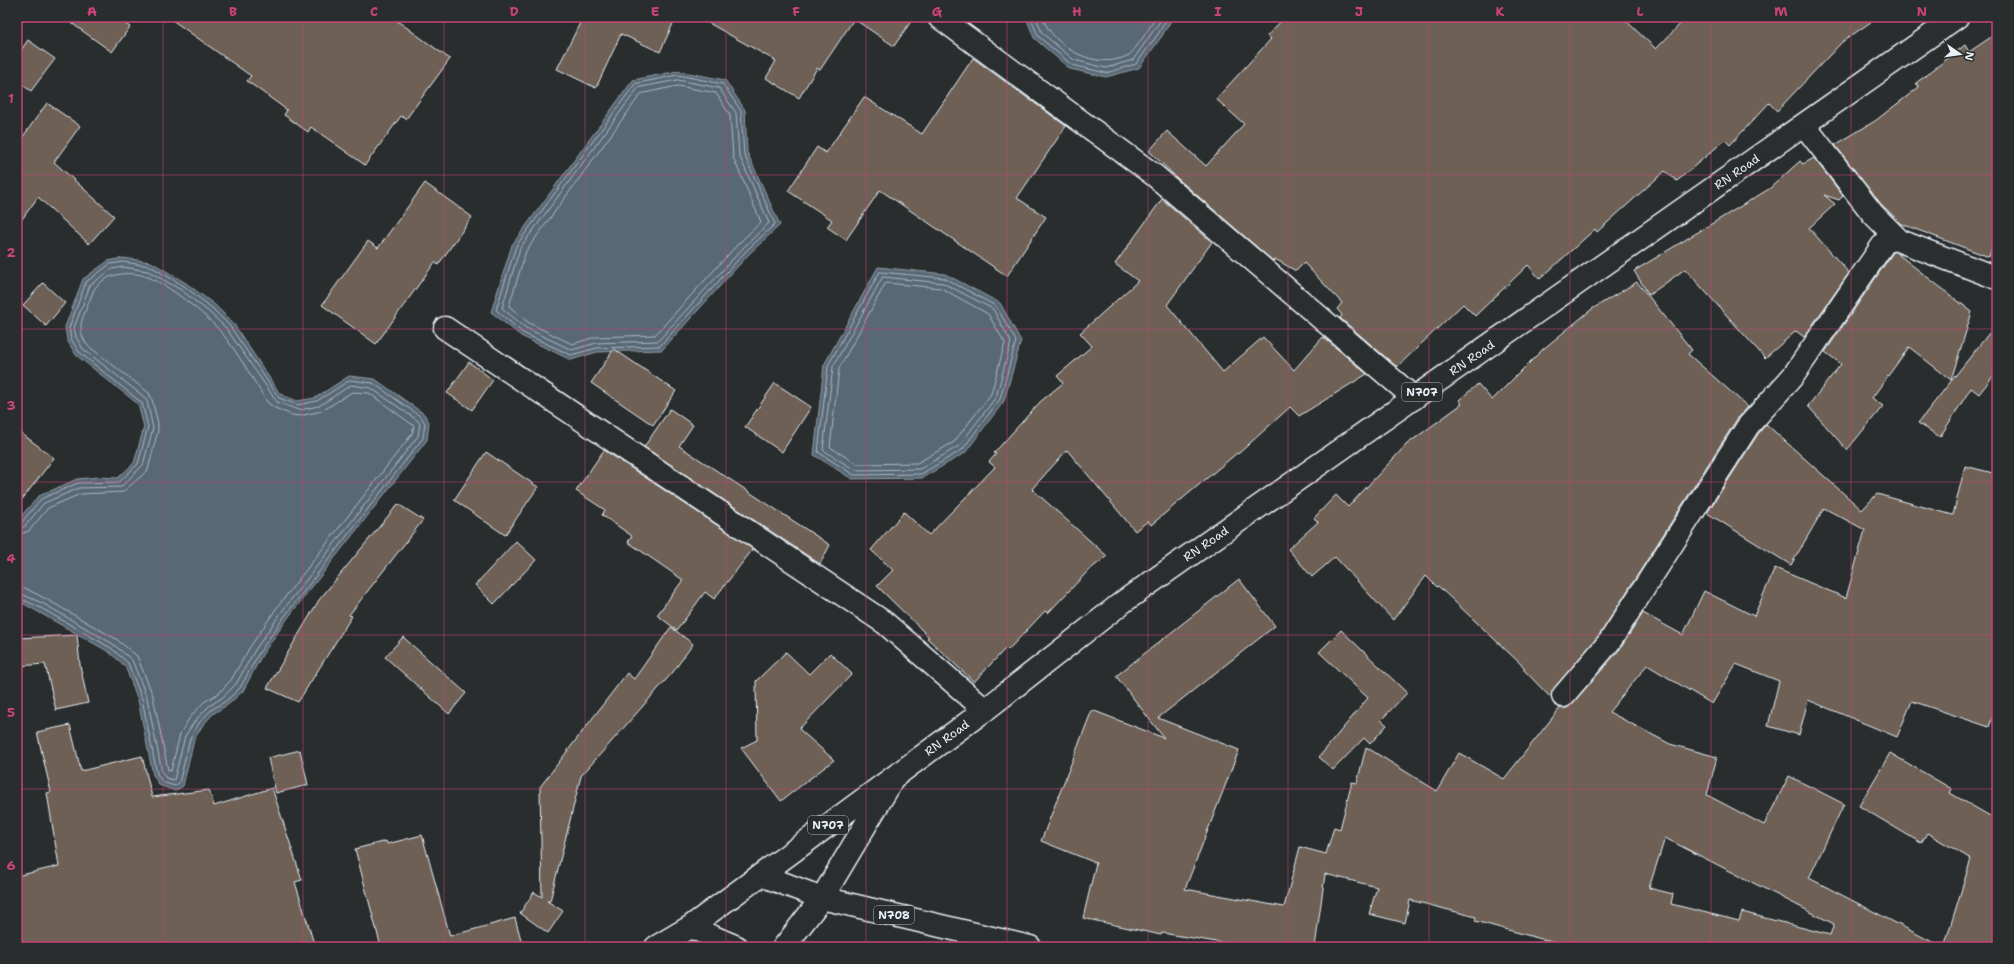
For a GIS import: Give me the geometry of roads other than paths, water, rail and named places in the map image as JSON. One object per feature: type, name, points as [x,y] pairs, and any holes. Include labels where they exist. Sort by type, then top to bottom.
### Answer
[{"type":"main road","points":[[939,17],[1154,175],[1414,398]]},
{"type":"main road","name":"RN Road","points":[[761,875],[985,710],[1123,602],[1957,17]]},
{"type":"main road","points":[[1804,125],[1872,214],[1900,241],[1997,278]]},
{"type":"main road","points":[[1563,696],[1610,641],[1748,426],[1793,376],[1892,233]]},
{"type":"main road","points":[[445,328],[885,623],[985,710]]},
{"type":"main road","name":"RN Road","points":[[822,898],[894,776]]},
{"type":"main road","name":"N708","points":[[761,875],[822,898],[1030,947]]},
{"type":"main road","name":"N707","points":[[656,947],[690,927],[761,875]]},
{"type":"main road","name":"N707","points":[[784,947],[822,898]]},
{"type":"main road","points":[[690,927],[736,947]]},
{"type":"water","points":[[1026,17],[1173,17],[1162,36],[1139,68],[1106,77],[1070,69],[1034,38]]},
{"type":"water","points":[[678,71],[725,80],[745,110],[747,152],[780,225],[749,254],[662,350],[597,352],[571,360],[521,336],[491,312],[512,245],[633,80]]},
{"type":"water","points":[[123,258],[151,262],[186,283],[215,305],[233,323],[280,394],[297,401],[315,398],[349,376],[375,379],[424,414],[429,422],[427,440],[290,615],[262,655],[243,691],[229,704],[214,713],[202,726],[194,740],[183,786],[175,791],[159,785],[153,775],[138,700],[125,666],[109,652],[17,600],[17,523],[21,516],[39,496],[77,479],[99,477],[118,478],[134,463],[144,427],[138,404],[76,355],[67,340],[65,327],[83,279],[108,261]]},
{"type":"water","points":[[878,267],[945,274],[1000,303],[1021,341],[1004,401],[965,453],[922,478],[852,479],[814,455],[824,365]]}]
